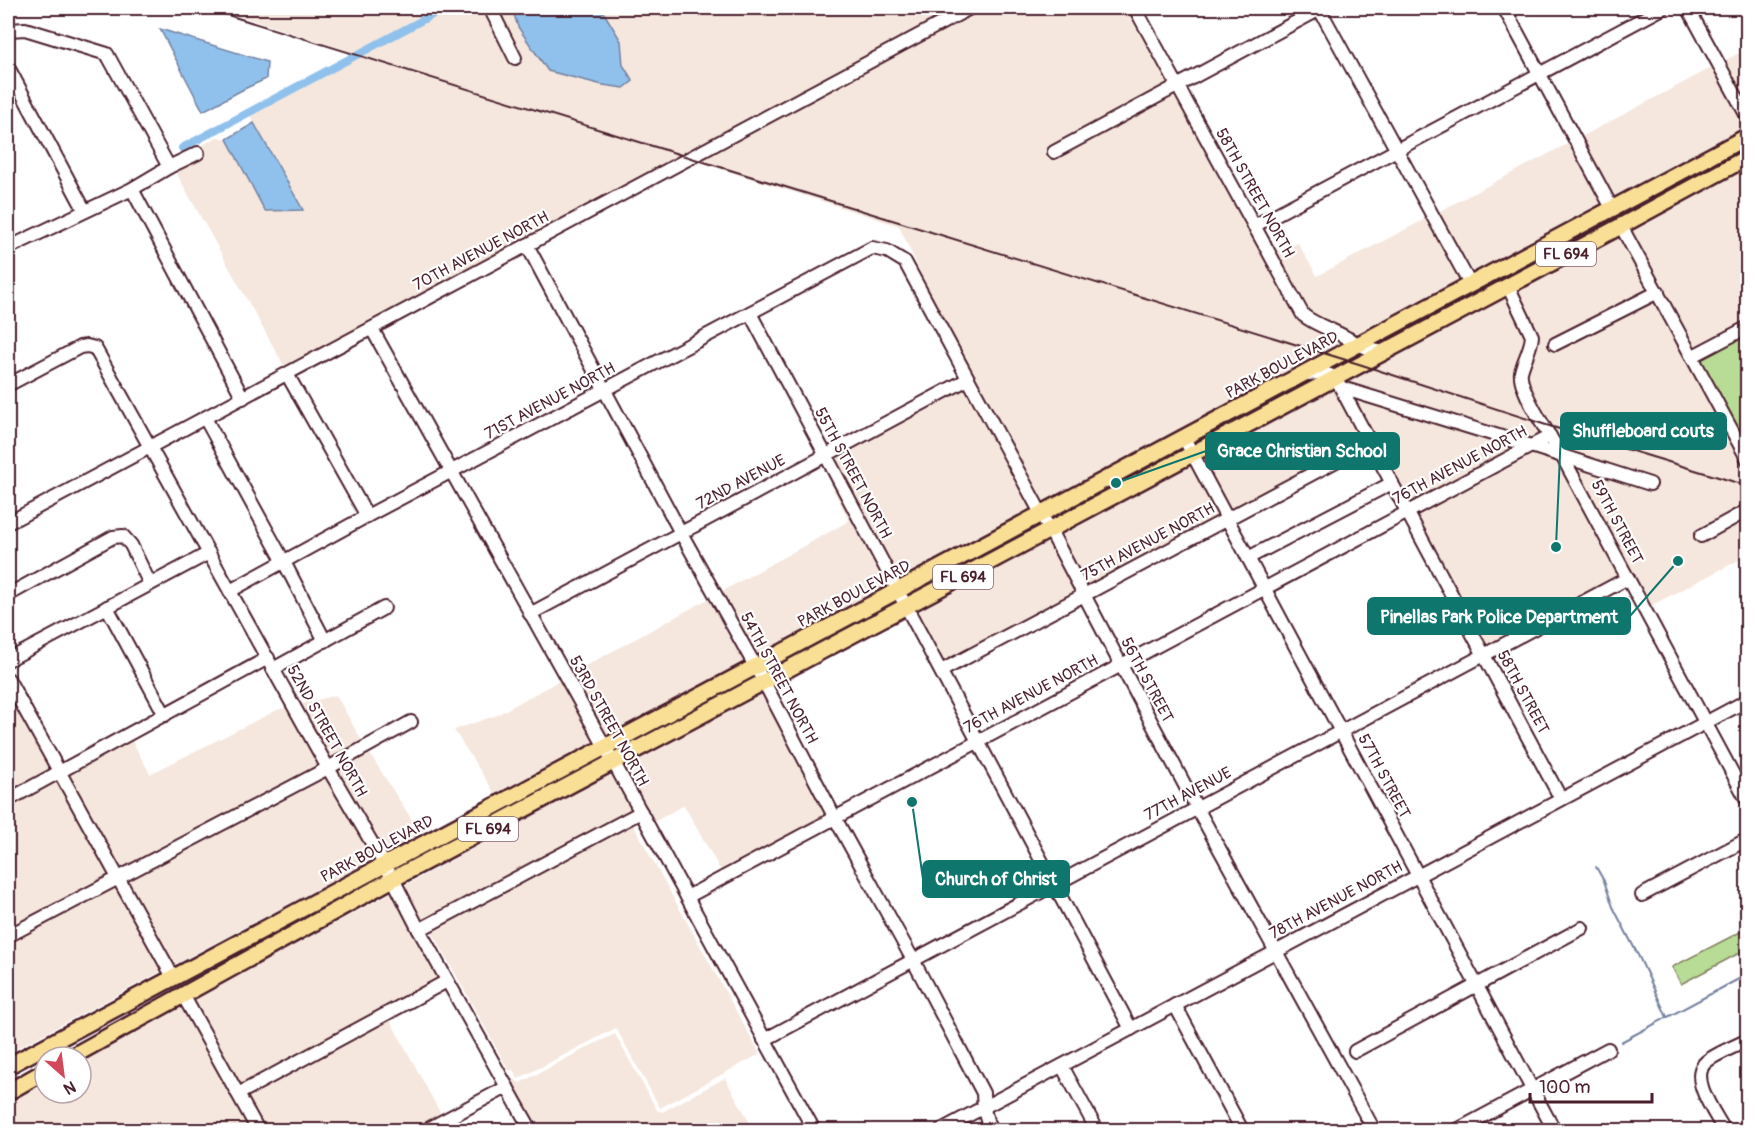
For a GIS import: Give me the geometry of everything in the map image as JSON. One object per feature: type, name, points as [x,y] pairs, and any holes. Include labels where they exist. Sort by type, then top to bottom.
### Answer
[{"type":"main road","name":"PARK BOULEVARD","points":[[8,1066],[1748,135]]},
{"type":"main road","points":[[1717,173],[1728,158],[1748,146]]},
{"type":"main road","name":"FL 694","points":[[93,1045],[393,879],[1192,454],[1338,383],[1384,351],[1748,156]]},
{"type":"main road","points":[[1621,226],[1625,216],[1649,198],[1662,181]]},
{"type":"main road","points":[[1577,248],[1583,236],[1609,219],[1612,208]]},
{"type":"main road","points":[[1508,286],[1508,278],[1531,261],[1537,249]]},
{"type":"main road","points":[[1427,328],[1440,312],[1458,301],[1465,287]]},
{"type":"main road","points":[[156,987],[183,995],[188,980],[239,952],[242,940]]},
{"type":"main road","points":[[8,1092],[33,1078]]},
{"type":"street","points":[[490,8],[515,58]]},
{"type":"street","name":"70TH AVENUE NORTH","points":[[8,523],[970,8]]},
{"type":"street","name":"58TH STREET NORTH","points":[[1135,8],[1303,315],[1367,350],[1384,351]]},
{"type":"street","points":[[1054,152],[1320,8],[1397,150],[1465,287]]},
{"type":"street","points":[[1504,8],[1612,208]]},
{"type":"street","points":[[1254,226],[1663,8]]},
{"type":"street","points":[[1688,8],[1748,118]]},
{"type":"street","points":[[8,33],[10,30],[24,29],[106,54],[169,167]]},
{"type":"street","points":[[8,67],[84,211]]},
{"type":"street","points":[[8,248],[132,189],[198,153]]},
{"type":"street","points":[[132,189],[243,398]]},
{"type":"street","points":[[1621,226],[1748,460]]},
{"type":"street","name":"54TH STREET NORTH","points":[[527,245],[681,533],[756,667],[835,818],[914,960],[983,1093],[984,1108],[991,1131]]},
{"type":"street","name":"71ST AVENUE NORTH","points":[[230,591],[872,248],[887,251]]},
{"type":"street","name":"56TH STREET","points":[[887,251],[905,262],[1042,514],[1197,808],[1374,1131]]},
{"type":"street","name":"59TH STREET","points":[[1508,286],[1532,336],[1532,343],[1521,372],[1523,385],[1531,403],[1562,456],[1748,802]]},
{"type":"street","points":[[1555,344],[1658,292]]},
{"type":"street","name":"55TH STREET NORTH","points":[[750,313],[1131,1029]]},
{"type":"street","points":[[1693,356],[1748,327]]},
{"type":"street","name":"53RD STREET NORTH","points":[[372,328],[641,812],[814,1131]]},
{"type":"street","name":"52ND STREET NORTH","points":[[8,386],[80,347],[95,348],[328,768],[393,879],[531,1131]]},
{"type":"street","points":[[1302,375],[1324,373],[1338,383],[1650,484]]},
{"type":"street","points":[[287,374],[367,516]]},
{"type":"street","name":"72ND AVENUE","points":[[530,614],[968,379]]},
{"type":"street","name":"58TH STREET","points":[[1338,383],[1561,799]]},
{"type":"street","points":[[205,418],[325,641]]},
{"type":"street","name":"76TH AVENUE NORTH","points":[[687,897],[1550,436]]},
{"type":"street","name":"57TH STREET","points":[[1184,438],[1554,1131]]},
{"type":"street","name":"75TH AVENUE NORTH","points":[[941,671],[1370,443]]},
{"type":"street","points":[[1248,558],[1392,483]]},
{"type":"street","points":[[1701,536],[1746,513]]},
{"type":"street","points":[[8,595],[113,537],[123,536],[131,545],[150,584]]},
{"type":"street","points":[[8,660],[209,553]]},
{"type":"street","name":"77TH AVENUE","points":[[764,1040],[1628,578]]},
{"type":"street","points":[[107,607],[165,715]]},
{"type":"street","points":[[8,800],[165,715],[270,664],[325,641],[384,608]]},
{"type":"street","points":[[8,679],[173,977]]},
{"type":"street","name":"78TH AVENUE NORTH","points":[[941,1131],[1748,700]]},
{"type":"street","points":[[8,936],[411,722]]},
{"type":"street","points":[[419,930],[641,812]]},
{"type":"street","points":[[1642,895],[1748,839]]},
{"type":"street","points":[[1354,1051],[1582,928]]},
{"type":"street","points":[[238,1094],[447,981]]},
{"type":"street","points":[[183,995],[258,1131]]},
{"type":"street","points":[[1175,1005],[1242,1131]]},
{"type":"street","points":[[1724,1131],[1700,1086],[1700,1073],[1704,1063],[1748,1040]]},
{"type":"street","points":[[1457,1131],[1608,1049]]},
{"type":"street","points":[[1062,1066],[1097,1131]]},
{"type":"street","points":[[426,1131],[507,1087]]},
{"type":"shaded area","points":[[215,8],[485,8],[514,64],[521,60],[494,8],[512,8],[518,27],[529,40],[624,88],[632,81],[623,65],[621,41],[601,8],[960,8],[284,370],[283,364],[174,169],[203,156],[199,147],[217,137],[227,139],[265,210],[302,210],[249,114],[360,55]]},
{"type":"shaded area","points":[[980,8],[1130,8],[1172,82],[1049,149],[1053,157],[1176,90],[1201,136],[1209,158],[1240,208],[1300,317],[1348,343],[1042,505],[954,345],[899,226],[693,160]]},
{"type":"shaded area","points":[[1747,49],[1747,109],[1722,62]]},
{"type":"shaded area","points":[[1715,66],[1747,130],[1613,202],[1579,138]]},
{"type":"shaded area","points":[[1571,142],[1606,206],[1471,277],[1436,213]]},
{"type":"shaded area","points":[[1747,163],[1747,322],[1694,350],[1627,228]]},
{"type":"shaded area","points":[[1429,217],[1464,281],[1356,339],[1306,312],[1274,253],[1298,243],[1317,276]]},
{"type":"shaded area","points":[[1620,232],[1652,289],[1550,342],[1554,350],[1657,298],[1747,468],[1747,504],[1695,535],[1700,542],[1747,515],[1747,556],[1648,607],[1570,463],[1653,489],[1655,481],[1564,452],[1527,384],[1526,373],[1536,346],[1514,288]]},
{"type":"shaded area","points":[[1506,292],[1528,336],[1517,370],[1544,434],[1531,441],[1344,384],[1341,379]]},
{"type":"shaded area","points":[[1334,383],[1364,441],[1228,512],[1198,456]]},
{"type":"shaded area","points":[[967,385],[1034,509],[897,581],[831,458]]},
{"type":"shaded area","points":[[1350,395],[1520,447],[1409,506]]},
{"type":"shaded area","points":[[1532,451],[1559,460],[1622,576],[1486,649],[1413,514]]},
{"type":"shaded area","points":[[1191,460],[1221,516],[1084,588],[1056,533]]},
{"type":"shaded area","points":[[824,461],[890,585],[755,657],[719,593],[849,521],[821,463]]},
{"type":"shaded area","points":[[1049,536],[1077,591],[941,663],[913,610]]},
{"type":"shaded area","points":[[712,597],[748,661],[604,737],[569,675]]},
{"type":"shaded area","points":[[562,679],[597,741],[495,794],[454,730],[497,715]]},
{"type":"shaded area","points":[[8,687],[54,770],[8,794]]},
{"type":"shaded area","points":[[762,691],[829,816],[722,873],[684,805],[652,823],[621,768]]},
{"type":"shaded area","points":[[336,695],[363,743],[330,761],[298,705]]},
{"type":"shaded area","points":[[290,707],[323,765],[119,872],[66,774],[131,739],[150,774],[277,710]]},
{"type":"shaded area","points":[[368,751],[421,834],[383,854],[334,770]]},
{"type":"shaded area","points":[[614,772],[635,810],[420,924],[402,887]]},
{"type":"shaded area","points":[[327,774],[376,858],[172,966],[124,880]]},
{"type":"shaded area","points":[[58,778],[112,875],[8,931],[8,805]]},
{"type":"shaded area","points":[[632,823],[760,1054],[660,1108],[616,1028],[518,1079],[513,1070],[509,1071],[431,930]]},
{"type":"shaded area","points":[[117,884],[164,970],[8,1053],[8,941]]},
{"type":"shaded area","points":[[394,891],[415,932],[412,934],[439,980],[240,1088],[191,1001]]},
{"type":"shaded area","points":[[183,1005],[254,1130],[8,1130],[8,1097],[33,1083],[33,1105],[93,1105],[93,1052]]},
{"type":"shaded area","points":[[389,1018],[442,1116],[416,1130],[263,1130],[244,1096]]},
{"type":"shaded area","points":[[615,1034],[657,1110],[662,1112],[725,1078],[754,1130],[536,1130],[508,1081],[514,1079],[520,1083]]},
{"type":"green space","points":[[1747,332],[1747,438],[1738,434],[1699,359]]},
{"type":"green space","points":[[1744,930],[1747,935],[1747,949],[1681,984],[1672,967]]},
{"type":"water","points":[[512,8],[601,8],[621,41],[623,65],[633,81],[624,88],[548,71],[518,27]]},
{"type":"water","points":[[160,29],[267,62],[266,79],[203,111]]},
{"type":"water","points":[[254,123],[303,210],[265,211],[227,139]]},
{"type":"waterway","points":[[182,148],[445,8]]},
{"type":"waterway","points":[[1596,867],[1667,1017]]},
{"type":"waterway","points":[[1621,1042],[1748,974]]},
{"type":"railway","points":[[205,8],[1748,486]]},
{"type":"place","name":"Grace Christian School","points":[[1116,483]]},
{"type":"place","name":"Shuffleboard couts","points":[[1556,547]]},
{"type":"place","name":"Pinellas Park Police Department","points":[[1678,561]]},
{"type":"place","name":"Church of Christ","points":[[912,802]]}]
